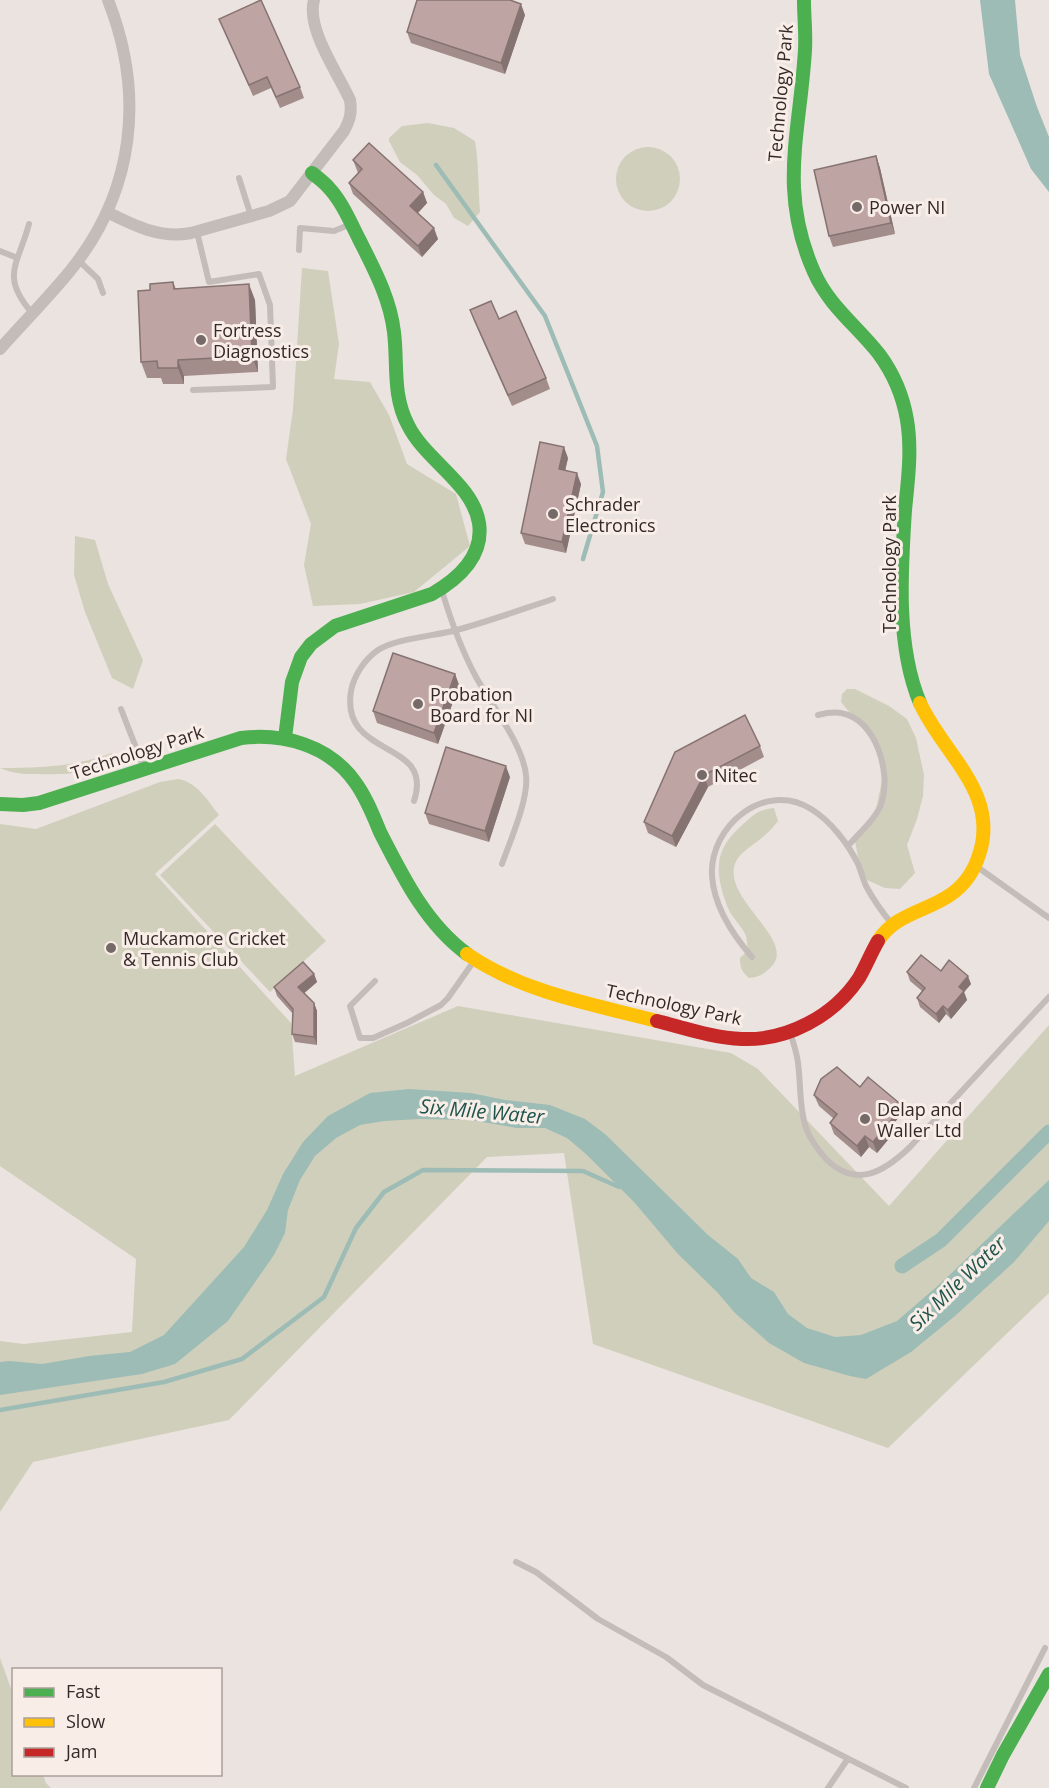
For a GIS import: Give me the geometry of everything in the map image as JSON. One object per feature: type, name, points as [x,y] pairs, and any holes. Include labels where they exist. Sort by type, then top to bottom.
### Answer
[{"type":"street","points":[[0,349],[78,259],[100,225],[114,195],[124,160],[130,103],[122,44],[108,0]]},
{"type":"street","points":[[107,212],[131,224],[171,235],[196,232],[282,206],[290,201],[344,131],[352,111],[350,100],[317,33],[313,19],[314,0]]},
{"type":"street","name":"Technology Park","points":[[0,804],[39,803],[241,738],[253,736],[285,738],[319,751],[344,768],[366,801],[397,866],[421,905],[441,931],[475,960],[508,979],[546,993],[709,1034],[748,1039],[769,1037],[790,1031],[818,1018],[851,989],[882,934],[892,924],[904,916],[949,897],[963,885],[976,866],[981,853],[984,825],[981,802],[968,777],[940,739],[925,712],[914,687],[911,673],[903,580],[904,517],[910,454],[905,412],[898,389],[883,359],[836,308],[817,278],[807,258],[798,229],[793,200],[792,162],[805,54],[804,0]]},
{"type":"street","points":[[285,738],[292,682],[301,657],[311,644],[335,626],[442,589],[461,574],[473,557],[479,537],[479,524],[470,500],[419,444],[404,417],[396,398],[393,330],[388,303],[340,202],[329,188],[312,173]]},
{"type":"street","points":[[987,1788],[1049,1674]]},
{"type":"lane","points":[[239,178],[251,216]]},
{"type":"lane","points":[[29,224],[9,270],[10,286],[15,296],[32,313]]},
{"type":"lane","points":[[299,250],[300,228],[333,231],[351,224]]},
{"type":"lane","points":[[193,390],[273,387],[270,305],[259,274],[208,282],[196,232]]},
{"type":"lane","points":[[0,251],[15,257]]},
{"type":"lane","points":[[78,259],[98,279],[103,293]]},
{"type":"lane","points":[[442,589],[454,630],[475,675],[513,740],[526,777],[522,803],[502,864]]},
{"type":"lane","points":[[414,801],[418,783],[413,770],[400,756],[372,741],[361,730],[351,711],[351,690],[361,668],[379,650],[397,643],[454,630],[553,599]]},
{"type":"lane","points":[[121,709],[144,769]]},
{"type":"lane","points":[[818,715],[842,713],[854,717],[872,736],[881,757],[885,787],[881,805],[848,846]]},
{"type":"lane","points":[[752,957],[733,933],[714,891],[712,876],[714,854],[727,827],[741,814],[772,800],[792,800],[818,813],[848,846],[872,896],[892,924]]},
{"type":"lane","points":[[976,866],[1049,918]]},
{"type":"lane","points":[[375,981],[350,1006],[360,1038],[373,1038],[441,1005],[475,960]]},
{"type":"lane","points":[[790,1031],[798,1065],[804,1119],[812,1140],[828,1160],[844,1173],[870,1174],[890,1165],[910,1148],[1049,997]]},
{"type":"lane","points":[[516,1562],[536,1572],[598,1619],[666,1657],[703,1685],[906,1788]]},
{"type":"lane","points":[[974,1788],[1045,1648]]},
{"type":"lane","points":[[828,1788],[847,1760]]},
{"type":"green space","points":[[428,123],[454,128],[475,141],[480,212],[468,226],[454,218],[446,204],[434,195],[417,175],[400,162],[389,141],[389,138],[402,126]]},
{"type":"green space","points":[[648,147],[660,149],[671,156],[678,167],[680,179],[678,191],[671,202],[660,209],[648,211],[636,209],[625,202],[618,191],[616,179],[618,167],[625,156],[636,149]]},
{"type":"green space","points":[[302,268],[328,271],[339,344],[334,379],[370,382],[389,415],[407,464],[456,494],[470,546],[414,592],[360,604],[313,606],[304,565],[311,524],[286,459],[293,409]]},
{"type":"green space","points":[[75,536],[95,540],[108,584],[143,660],[133,689],[112,678],[85,612],[74,575]]},
{"type":"green space","points":[[847,689],[855,689],[889,706],[907,719],[916,738],[924,775],[923,796],[907,845],[915,873],[900,889],[885,888],[867,880],[859,863],[855,841],[876,809],[883,776],[876,745],[841,702],[842,694]]},
{"type":"green space","points":[[112,753],[116,763],[77,773],[23,774],[0,768],[56,766]]},
{"type":"green space","points":[[178,779],[196,788],[219,815],[155,874],[291,1023],[295,1076],[458,1006],[731,1053],[758,1069],[889,1206],[1049,1025],[1049,1293],[888,1448],[593,1344],[564,1153],[487,1157],[229,1420],[33,1462],[0,1512],[0,1341],[24,1344],[132,1332],[136,1259],[0,1166],[0,824],[36,829],[160,782]]},
{"type":"green space","points":[[774,808],[778,821],[738,858],[734,868],[735,882],[741,895],[776,947],[776,959],[769,969],[749,978],[742,970],[740,961],[748,950],[746,936],[728,908],[719,875],[720,856],[730,837],[747,820],[763,810]]},
{"type":"green space","points":[[215,824],[326,941],[270,992],[160,875]]},
{"type":"green space","points":[[0,1658],[12,1691],[12,1776],[43,1776],[51,1788],[0,1788]]},
{"type":"water","points":[[980,0],[1015,0],[1020,55],[1049,137],[1049,192],[1031,169],[989,74]]},
{"type":"water","name":"Six Mile Water","points":[[409,1089],[471,1093],[505,1100],[550,1105],[585,1119],[605,1134],[708,1235],[738,1259],[751,1278],[774,1292],[788,1314],[807,1328],[835,1337],[861,1335],[897,1321],[941,1283],[1049,1180],[1049,1221],[1014,1262],[955,1316],[911,1352],[866,1379],[804,1363],[769,1343],[735,1313],[678,1254],[634,1202],[567,1138],[545,1128],[517,1128],[471,1120],[384,1121],[360,1125],[336,1138],[315,1156],[300,1180],[288,1210],[285,1233],[274,1255],[228,1321],[175,1364],[142,1374],[0,1395],[0,1362],[42,1364],[130,1352],[164,1335],[244,1247],[267,1210],[283,1174],[303,1142],[328,1116],[370,1093]]},
{"type":"building","points":[[261,0],[300,87],[276,97],[267,77],[249,85],[219,19]]},
{"type":"building","points":[[417,0],[510,0],[521,4],[501,63],[407,32]]},
{"type":"building","points":[[369,143],[423,192],[410,206],[434,228],[418,246],[349,183],[362,169],[353,160]]},
{"type":"building","name":"Power NI","points":[[876,156],[891,223],[829,236],[814,170]]},
{"type":"building","name":"Fortress Diagnostics","points":[[173,282],[174,289],[249,284],[252,356],[178,360],[178,368],[158,368],[157,361],[141,362],[138,291],[150,290],[150,284]]},
{"type":"building","points":[[491,301],[499,319],[516,311],[546,378],[508,395],[470,310]]},
{"type":"building","name":"Schrader Electronics","points":[[540,442],[564,447],[559,469],[577,473],[562,542],[521,533]]},
{"type":"building","name":"Probation Board for NI","points":[[393,653],[455,674],[434,733],[373,711]]},
{"type":"building","name":"Nitec","points":[[745,715],[760,746],[704,775],[672,836],[644,822],[675,752]]},
{"type":"building","points":[[446,747],[506,766],[485,831],[425,813]]},
{"type":"building","points":[[921,955],[941,971],[949,960],[968,976],[959,987],[964,991],[948,1010],[943,1006],[936,1014],[917,998],[925,988],[907,972]]},
{"type":"building","name":"Muckamore Cricket & Tennis Club","points":[[303,962],[314,974],[298,987],[314,1003],[314,1037],[292,1034],[293,1009],[274,987]]},
{"type":"building","name":"Delap and Waller Ltd","points":[[837,1067],[860,1087],[868,1077],[898,1102],[888,1114],[893,1118],[873,1142],[865,1136],[857,1146],[830,1123],[837,1114],[814,1095],[821,1079]]},
{"type":"waterway","points":[[436,165],[545,316],[597,446],[603,492],[583,559]]},
{"type":"waterway","points":[[902,1266],[941,1240],[1049,1132]]},
{"type":"waterway","points":[[0,1410],[164,1382],[242,1359],[324,1297],[356,1228],[384,1192],[423,1170],[583,1171],[619,1187]]},
{"type":"traffic: fast","points":[[804,0],[805,50],[794,162],[797,215],[803,243],[820,284],[835,306],[884,361],[903,402],[909,454],[902,558],[902,608],[907,657],[920,703]]},
{"type":"traffic: fast","points":[[285,738],[292,682],[301,657],[311,644],[335,626],[432,594],[442,588],[460,574],[467,565],[473,556],[479,535],[479,523],[468,496],[425,450],[408,425],[398,391],[392,319],[381,284],[334,193],[312,173]]},
{"type":"traffic: fast","points":[[0,804],[39,803],[241,738],[273,738],[304,744],[332,759],[355,782],[417,899],[439,929],[467,954]]},
{"type":"traffic: fast","points":[[987,1788],[1049,1674]]},
{"type":"traffic: slow","points":[[878,941],[885,932],[902,919],[940,901],[960,887],[972,872],[977,861],[983,833],[982,812],[976,793],[920,703]]},
{"type":"traffic: slow","points":[[467,954],[512,979],[535,988],[583,1003],[657,1021]]},
{"type":"traffic: jam","points":[[657,1021],[710,1035],[742,1039],[759,1039],[792,1031],[823,1015],[849,992],[878,941]]},
{"type":"place","name":"Power NI","points":[[857,207]]},
{"type":"place","name":"Fortress Diagnostics","points":[[201,340]]},
{"type":"place","name":"Schrader Electronics","points":[[553,514]]},
{"type":"place","name":"Probation Board for NI","points":[[418,704]]},
{"type":"place","name":"Nitec","points":[[702,775]]},
{"type":"place","name":"Muckamore Cricket & Tennis Club","points":[[111,948]]},
{"type":"place","name":"Delap and Waller Ltd","points":[[865,1119]]}]
